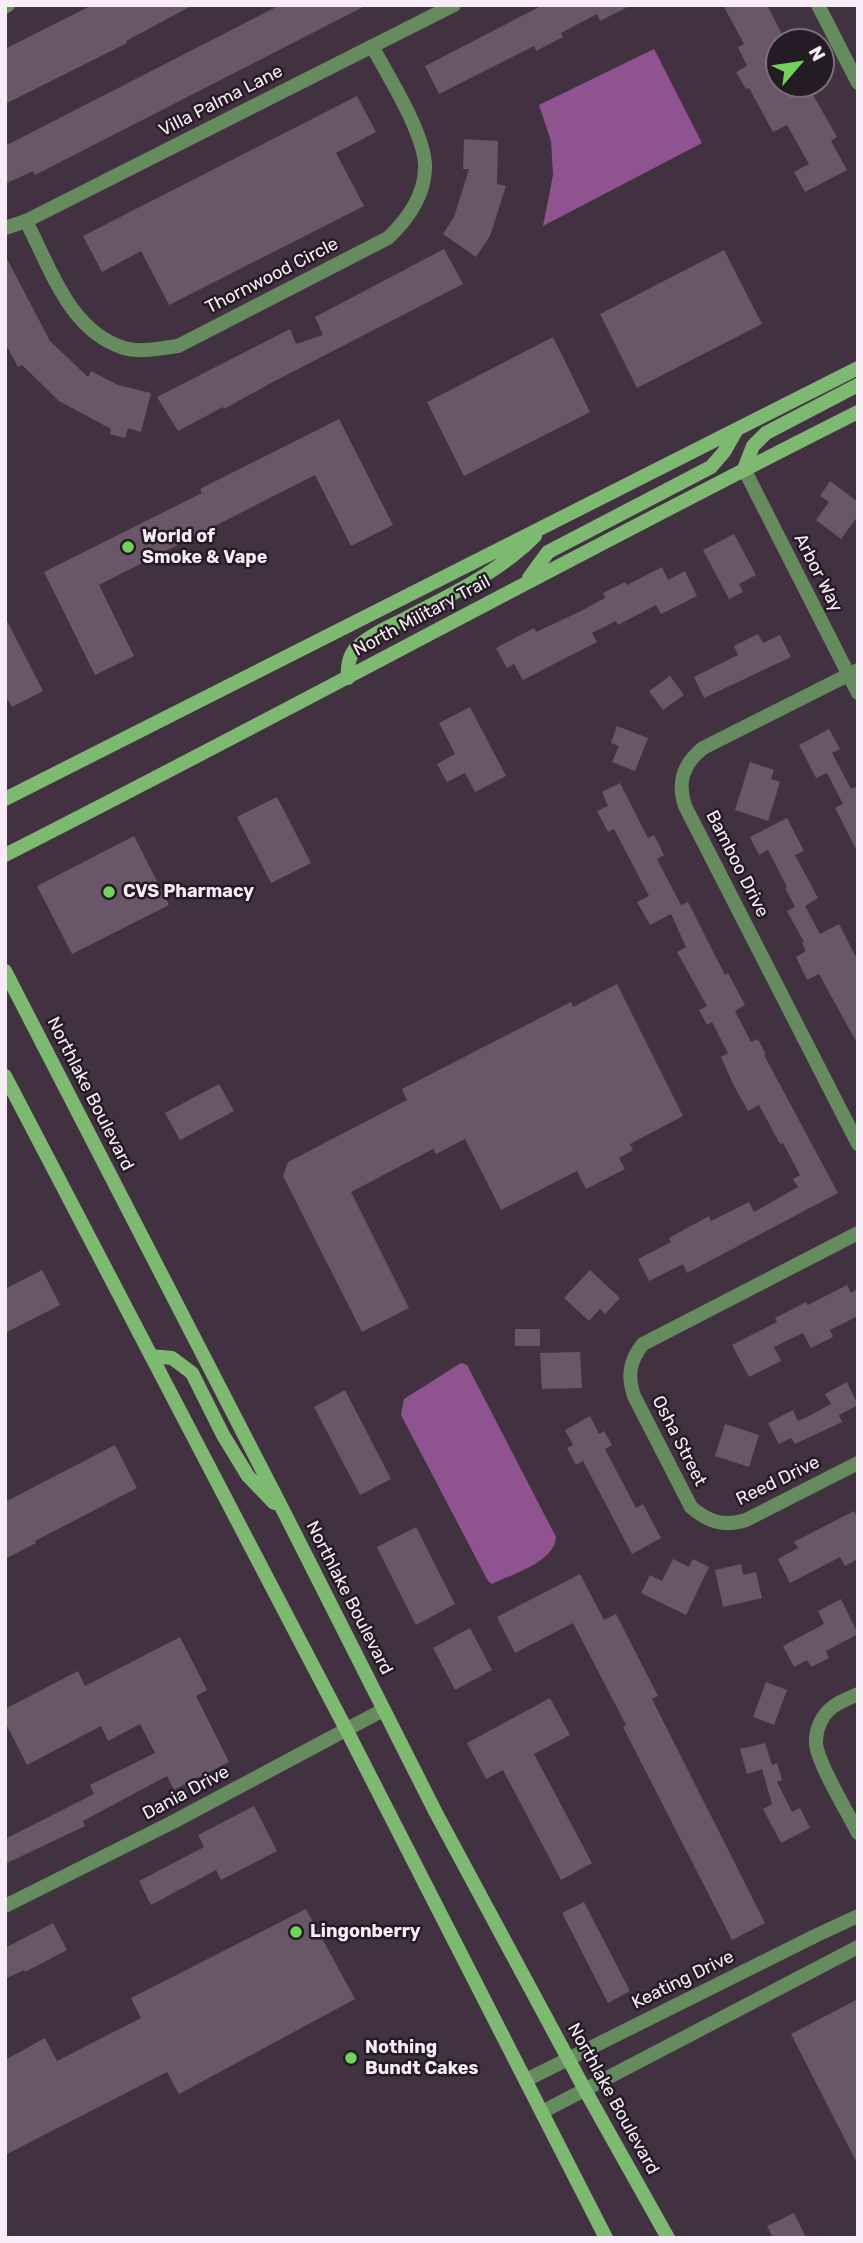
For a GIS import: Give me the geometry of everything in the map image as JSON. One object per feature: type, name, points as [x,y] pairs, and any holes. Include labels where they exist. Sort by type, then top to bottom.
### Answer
[{"type":"main road","name":"North Military Trail","points":[[5,799],[858,368]]},
{"type":"main road","points":[[744,469],[753,446],[766,433],[858,385]]},
{"type":"main road","name":"North Military Trail","points":[[5,855],[348,678],[526,582],[858,412]]},
{"type":"main road","points":[[526,582],[548,552],[711,467],[737,430]]},
{"type":"main road","points":[[348,678],[347,668],[354,649],[374,635],[497,569],[519,553],[546,526]]},
{"type":"main road","name":"Northlake Boulevard","points":[[5,971],[436,1813],[668,2238]]},
{"type":"main road","points":[[5,1076],[346,1730],[606,2238]]},
{"type":"main road","points":[[151,1356],[172,1358],[192,1373],[223,1435],[248,1476],[285,1514]]},
{"type":"street","name":"Villa Palma Lane","points":[[5,228],[26,221],[454,5]]},
{"type":"street","points":[[818,5],[858,83]]},
{"type":"street","name":"Thornwood Circle","points":[[26,221],[76,316],[96,334],[124,348],[150,350],[178,346],[388,238],[406,221],[421,193],[426,167],[419,135],[372,46]]},
{"type":"street","name":"Arbor Way","points":[[744,469],[853,672],[858,693]]},
{"type":"street","name":"Bamboo Drive","points":[[853,672],[703,748],[692,756],[685,767],[681,794],[858,1144]]},
{"type":"street","name":"Osha Street","points":[[712,1522],[691,1507],[634,1396],[630,1384],[630,1366],[635,1354],[643,1344],[858,1233]]},
{"type":"street","name":"Reed Drive","points":[[712,1522],[733,1524],[746,1520],[858,1463]]},
{"type":"street","points":[[858,1694],[833,1707],[824,1716],[818,1728],[816,1744],[821,1760],[858,1833]]},
{"type":"street","name":"Dania Drive","points":[[5,1906],[173,1822],[383,1710]]},
{"type":"street","name":"Keating Drive","points":[[526,2080],[858,1916]]},
{"type":"street","points":[[542,2112],[858,1947]]},
{"type":"shaded area","points":[[654,49],[702,143],[543,226],[553,175],[551,141],[539,105]]},
{"type":"shaded area","points":[[461,1363],[467,1365],[556,1537],[554,1546],[541,1560],[492,1584],[401,1415],[404,1399]]},
{"type":"building","points":[[92,5],[193,5],[126,41],[127,43],[5,104],[5,49]]},
{"type":"building","points":[[280,5],[367,5],[35,175],[33,171],[5,184],[5,146]]},
{"type":"building","points":[[543,5],[632,5],[600,21],[597,14],[561,33],[563,37],[536,51],[534,46],[439,94],[425,66]]},
{"type":"building","points":[[723,5],[767,5],[779,28],[765,28],[765,98],[815,98],[837,137],[831,141],[847,170],[805,192],[794,172],[809,164],[787,125],[773,132],[749,88],[746,89],[736,72],[747,66],[738,47],[744,44]]},
{"type":"building","points":[[357,96],[376,132],[336,153],[364,206],[169,305],[141,251],[102,272],[83,236]]},
{"type":"building","points":[[464,139],[498,141],[497,184],[506,186],[490,236],[476,257],[443,234],[454,217],[469,169],[463,169]]},
{"type":"building","points":[[444,249],[463,284],[224,409],[223,407],[178,431],[157,397],[290,329],[296,344],[323,335],[315,317]]},
{"type":"building","points":[[724,250],[762,324],[637,388],[600,314]]},
{"type":"building","points":[[5,255],[50,341],[88,377],[91,371],[118,385],[151,393],[141,432],[128,428],[125,438],[110,434],[111,429],[59,401],[22,365],[18,367],[5,343]]},
{"type":"building","points":[[553,337],[590,412],[464,476],[427,402]]},
{"type":"building","points":[[339,419],[393,525],[351,546],[315,475],[99,585],[134,656],[95,675],[44,572],[202,493],[200,489]]},
{"type":"building","points":[[830,481],[858,502],[858,516],[841,539],[816,520],[829,502],[820,496]]},
{"type":"building","points":[[734,534],[756,575],[739,584],[743,592],[729,599],[703,550]]},
{"type":"building","points":[[662,567],[668,580],[685,571],[697,596],[661,614],[656,605],[618,625],[616,621],[592,633],[597,642],[523,680],[514,664],[507,668],[496,648],[534,628],[536,632],[581,611],[605,598],[603,593],[625,582],[627,585]]},
{"type":"building","points":[[5,617],[43,691],[12,707],[5,695]]},
{"type":"building","points":[[758,634],[763,643],[780,635],[791,657],[704,698],[694,677],[738,655],[734,646]]},
{"type":"building","points":[[670,676],[684,695],[663,710],[649,691]]},
{"type":"building","points":[[470,707],[506,776],[475,792],[465,773],[447,782],[437,764],[455,754],[439,723]]},
{"type":"building","points":[[617,726],[648,738],[635,771],[612,762],[619,746],[611,743]]},
{"type":"building","points":[[829,729],[840,749],[832,753],[851,789],[858,786],[858,853],[835,808],[843,804],[827,773],[816,778],[799,745]]},
{"type":"building","points":[[750,762],[774,770],[771,779],[780,782],[768,821],[735,810]]},
{"type":"building","points":[[620,783],[648,838],[654,835],[664,855],[657,859],[681,905],[688,902],[725,975],[728,973],[745,1005],[735,1011],[751,1042],[758,1039],[838,1193],[687,1273],[683,1264],[649,1281],[638,1259],[671,1242],[669,1238],[709,1216],[711,1221],[749,1202],[754,1212],[798,1187],[793,1179],[800,1175],[759,1105],[748,1111],[734,1086],[721,1057],[728,1053],[712,1022],[707,1025],[699,1010],[707,1006],[677,952],[686,947],[671,914],[650,925],[637,902],[649,896],[614,829],[608,832],[597,811],[608,806],[602,792]]},
{"type":"building","points":[[277,797],[311,863],[271,883],[237,817]]},
{"type":"building","points":[[787,818],[804,851],[795,855],[818,898],[805,906],[820,934],[839,924],[858,961],[858,1045],[819,974],[807,980],[796,957],[806,951],[802,943],[804,942],[787,911],[795,907],[768,850],[759,855],[750,837]]},
{"type":"building","points":[[134,836],[169,905],[72,954],[37,886]]},
{"type":"building","points":[[617,984],[683,1116],[630,1144],[633,1150],[619,1158],[625,1169],[586,1189],[577,1171],[501,1210],[465,1139],[436,1154],[433,1149],[351,1192],[409,1308],[362,1332],[283,1176],[288,1162],[407,1100],[402,1089],[571,1002],[573,1007]]},
{"type":"building","points":[[219,1084],[234,1111],[180,1140],[165,1113]]},
{"type":"building","points":[[42,1270],[60,1305],[5,1333],[5,1289]]},
{"type":"building","points":[[590,1270],[620,1298],[605,1314],[600,1309],[589,1321],[564,1298]]},
{"type":"building","points":[[847,1285],[851,1293],[858,1289],[858,1316],[830,1330],[833,1337],[811,1348],[803,1333],[774,1347],[781,1361],[749,1377],[732,1345],[777,1322],[775,1318]]},
{"type":"building","points":[[515,1329],[540,1329],[540,1346],[515,1346]]},
{"type":"building","points":[[580,1352],[582,1388],[542,1389],[540,1353]]},
{"type":"building","points":[[847,1382],[858,1405],[839,1415],[842,1422],[795,1444],[791,1438],[779,1444],[768,1423],[793,1410],[798,1421],[807,1417],[831,1404],[825,1394]]},
{"type":"building","points":[[345,1390],[391,1479],[360,1495],[314,1407]]},
{"type":"building","points":[[590,1416],[599,1434],[604,1431],[612,1445],[605,1449],[636,1508],[643,1504],[661,1538],[632,1554],[583,1461],[576,1465],[567,1448],[573,1445],[565,1430]]},
{"type":"building","points":[[725,1424],[759,1435],[749,1467],[715,1456]]},
{"type":"building","points":[[115,1445],[137,1488],[5,1559],[5,1502]]},
{"type":"building","points":[[854,1511],[858,1519],[858,1559],[845,1566],[840,1557],[790,1583],[778,1559],[798,1548],[794,1542]]},
{"type":"building","points":[[416,1527],[455,1604],[416,1625],[377,1547]]},
{"type":"building","points":[[673,1559],[689,1567],[693,1559],[709,1567],[686,1615],[641,1593],[650,1575],[662,1581]]},
{"type":"building","points":[[741,1564],[743,1575],[756,1572],[762,1598],[723,1607],[715,1570]]},
{"type":"building","points":[[580,1574],[604,1620],[616,1614],[658,1696],[652,1699],[765,1923],[732,1940],[573,1623],[515,1653],[497,1617]]},
{"type":"building","points":[[841,1599],[858,1634],[826,1651],[829,1658],[811,1667],[807,1660],[794,1667],[783,1646],[824,1624],[818,1611]]},
{"type":"building","points":[[470,1628],[492,1670],[455,1690],[433,1648]]},
{"type":"building","points":[[180,1637],[207,1690],[196,1696],[229,1762],[174,1790],[167,1776],[83,1821],[85,1826],[5,1864],[5,1839],[94,1794],[90,1785],[155,1753],[140,1724],[108,1741],[101,1726],[27,1765],[5,1722],[5,1709],[78,1671],[85,1686]]},
{"type":"building","points":[[766,1682],[787,1690],[774,1725],[753,1717]]},
{"type":"building","points":[[550,1698],[570,1735],[534,1754],[592,1863],[561,1880],[503,1770],[486,1779],[467,1743]]},
{"type":"building","points":[[765,1743],[772,1765],[777,1763],[782,1780],[777,1782],[792,1812],[800,1808],[810,1828],[781,1843],[763,1809],[772,1804],[762,1769],[747,1774],[740,1749]]},
{"type":"building","points":[[254,1806],[277,1851],[221,1880],[216,1870],[151,1905],[139,1881],[204,1847],[198,1835]]},
{"type":"building","points":[[584,1902],[630,1991],[608,2003],[562,1913]]},
{"type":"building","points":[[306,1909],[355,1999],[179,2094],[167,2072],[5,2155],[5,2060],[45,2038],[57,2061],[141,2018],[131,1998]]},
{"type":"building","points":[[53,1923],[67,1950],[25,1972],[24,1970],[5,1979],[5,1948]]},
{"type":"building","points":[[858,1999],[858,2165],[791,2034]]},
{"type":"building","points":[[794,2213],[806,2238],[773,2238],[767,2226]]},
{"type":"place","name":"World of Smoke & Vape","points":[[128,547]]},
{"type":"place","name":"CVS Pharmacy","points":[[109,892]]},
{"type":"place","name":"Lingonberry","points":[[296,1932]]},
{"type":"place","name":"Nothing Bundt Cakes","points":[[351,2058]]}]
